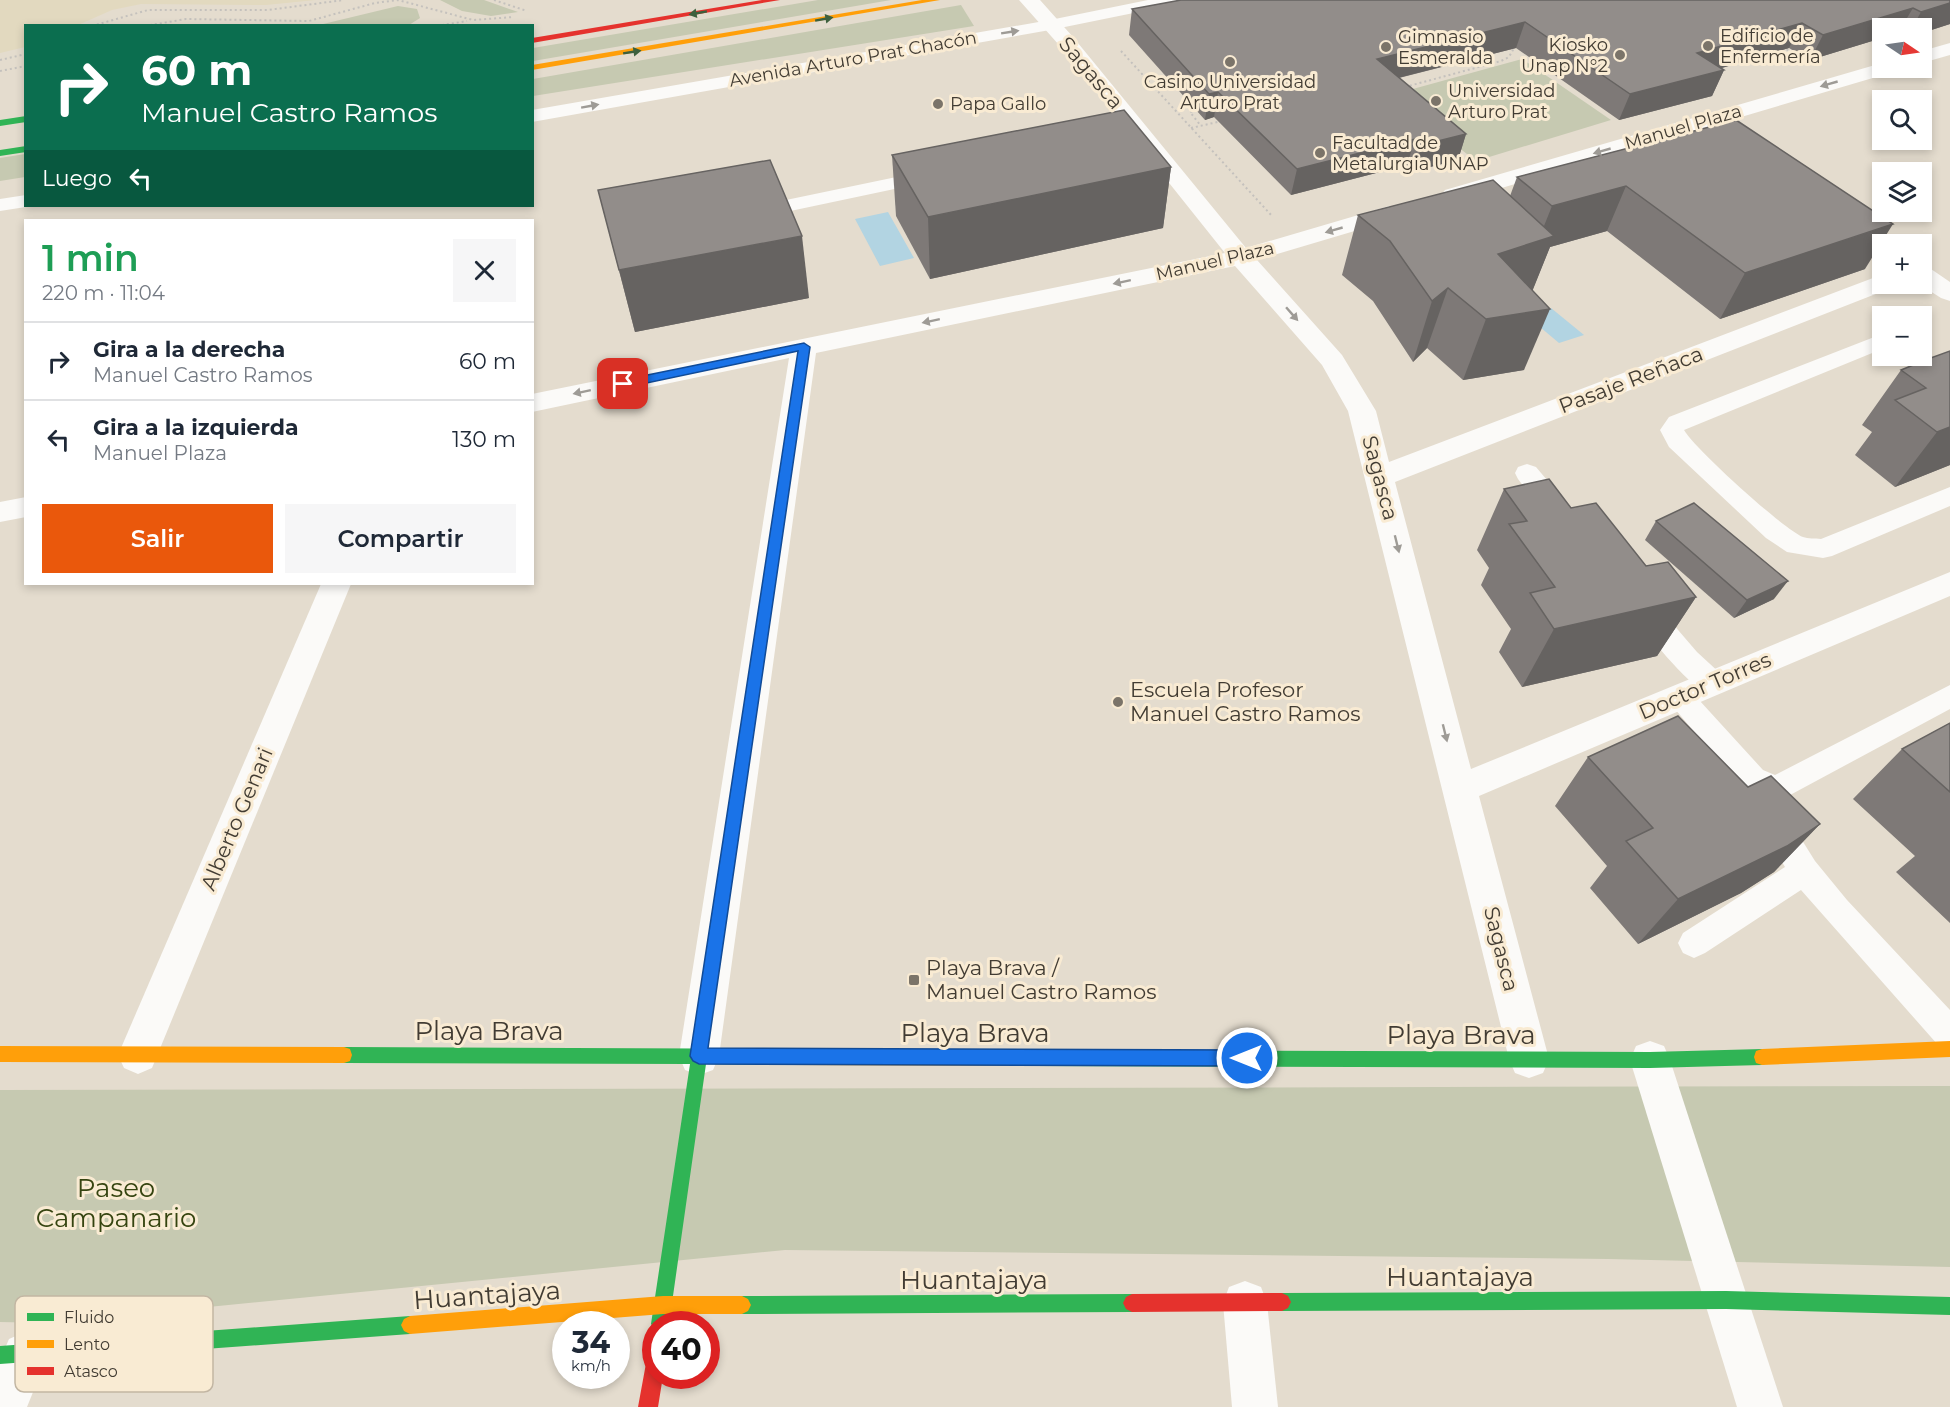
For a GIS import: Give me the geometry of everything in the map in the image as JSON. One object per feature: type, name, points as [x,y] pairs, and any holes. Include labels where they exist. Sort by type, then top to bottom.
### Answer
[{"type":"street","points":[[534,40],[777,0]]},
{"type":"street","points":[[534,68],[936,0]]},
{"type":"street","name":"Sagasca","points":[[1029,0],[1131,134],[1333,361],[1362,411],[1529,1059]]},
{"type":"street","points":[[1932,54],[1950,48]]},
{"type":"street","points":[[1932,60],[1950,68]]},
{"type":"street","name":"Manuel Plaza","points":[[534,403],[1241,257],[1872,72]]},
{"type":"street","points":[[0,123],[24,119]]},
{"type":"street","points":[[1698,123],[1723,140]]},
{"type":"street","points":[[0,153],[24,149]]},
{"type":"street","points":[[1932,281],[1950,293]]},
{"type":"street","name":"Pasaje Reñaca","points":[[1380,477],[1872,287]]},
{"type":"street","points":[[662,1311],[804,347]]},
{"type":"street","points":[[0,512],[24,507]]},
{"type":"street","name":"Doctor Torres","points":[[1460,789],[1950,583]]},
{"type":"street","name":"Alberto Genari","points":[[138,1055],[336,585]]},
{"type":"street","name":"Playa Brava","points":[[0,1054],[1650,1060],[1880,1054],[1950,1049]]},
{"type":"street","points":[[1650,1060],[1760,1407]]},
{"type":"street","name":"Huantajaya","points":[[213,1340],[663,1305],[1726,1300],[1950,1306]]},
{"type":"street","points":[[1245,1303],[1255,1407]]},
{"type":"street","points":[[4,1407],[13,1355]]},
{"type":"street","points":[[648,1407],[651,1389]]},
{"type":"lane","name":"Avenida Arturo Prat Chacón","points":[[534,116],[1050,25],[1173,0]]},
{"type":"lane","points":[[738,216],[947,172]]},
{"type":"lane","points":[[0,205],[24,201]]},
{"type":"lane","points":[[1872,345],[1677,423],[1672,430],[1678,441],[1713,475],[1775,531],[1796,545],[1823,549],[1950,496]]},
{"type":"lane","points":[[1527,473],[1573,527]]},
{"type":"lane","points":[[1626,589],[1687,660],[1712,683]]},
{"type":"lane","points":[[1777,789],[1950,696]]},
{"type":"lane","points":[[1679,697],[1752,779],[1777,789]]},
{"type":"lane","points":[[1777,789],[1785,840],[1804,871],[1836,910],[1950,1034]]},
{"type":"lane","points":[[1694,943],[1804,871]]},
{"type":"path","points":[[97,24],[130,11],[159,7],[282,9],[344,0]]},
{"type":"path","points":[[158,24],[191,19],[277,23],[311,21],[376,3],[399,0],[421,4],[471,20]]},
{"type":"path","points":[[494,0],[536,13],[525,15]]},
{"type":"path","points":[[448,24],[514,17]]},
{"type":"path","points":[[1781,46],[1790,51],[1802,47]]},
{"type":"path","points":[[1395,89],[1501,61],[1509,57],[1514,48]]},
{"type":"path","points":[[1118,49],[1190,128],[1222,121]]},
{"type":"path","points":[[0,60],[24,54]]},
{"type":"path","points":[[0,70],[24,66]]},
{"type":"path","points":[[1197,110],[1190,112],[1201,126]]},
{"type":"green space","points":[[440,0],[484,0],[518,12],[491,16],[462,11]]},
{"type":"green space","points":[[818,0],[891,0],[534,61],[534,48]]},
{"type":"green space","points":[[961,5],[974,26],[534,96],[534,79]]},
{"type":"green space","points":[[398,6],[417,9],[420,18],[411,24],[323,24]]},
{"type":"green space","points":[[1522,59],[1611,120],[1476,161],[1391,95]]},
{"type":"green space","points":[[24,154],[24,177],[0,181],[0,158]]},
{"type":"green space","name":"Paseo Campanario","points":[[1950,1086],[1950,1267],[1608,1259],[785,1250],[213,1307],[213,1296],[15,1296],[15,1322],[0,1322],[0,1090]]},
{"type":"sand","points":[[0,0],[316,0],[266,5],[141,4],[112,10],[80,24],[24,24],[24,47],[0,53]]},
{"type":"water","points":[[888,212],[914,258],[880,266],[855,219]]},
{"type":"water","points":[[1551,308],[1584,335],[1559,343],[1527,316]]},
{"type":"building","points":[[1181,0],[1950,0],[1950,3],[1921,12],[1913,8],[1880,18],[1872,18],[1872,20],[1823,35],[1802,23],[1697,53],[1724,70],[1630,94],[1525,22],[1377,59],[1466,134],[1422,145],[1415,139],[1297,169],[1218,92],[1209,94],[1132,9]]},
{"type":"building","points":[[1124,110],[1171,167],[928,217],[892,155]]},
{"type":"building","points":[[1736,120],[1872,210],[1872,222],[1893,224],[1745,273],[1626,186],[1552,206],[1517,177]]},
{"type":"building","points":[[770,160],[802,236],[619,270],[598,190]]},
{"type":"building","points":[[1493,180],[1554,236],[1498,254],[1550,309],[1486,319],[1448,288],[1432,301],[1390,241],[1358,215]]},
{"type":"building","points":[[1950,351],[1950,427],[1937,432],[1895,400],[1926,388],[1901,370],[1911,366],[1932,366],[1932,358]]},
{"type":"building","points":[[1549,479],[1571,508],[1596,503],[1646,566],[1668,562],[1696,597],[1554,629],[1530,593],[1555,587],[1509,524],[1527,521],[1504,489]]},
{"type":"building","points":[[1694,503],[1788,581],[1747,600],[1656,521]]},
{"type":"building","points":[[1678,716],[1748,787],[1771,776],[1820,824],[1787,846],[1678,899],[1626,841],[1653,828],[1588,757]]},
{"type":"building","points":[[1950,723],[1950,792],[1902,749]]},
{"type":"traffic: fast","points":[[0,123],[24,119]]},
{"type":"traffic: fast","points":[[0,153],[24,149]]},
{"type":"traffic: fast","points":[[344,1055],[793,1057]]},
{"type":"traffic: fast","points":[[662,1311],[699,1056]]},
{"type":"traffic: fast","points":[[1032,1058],[1650,1060],[1762,1057]]},
{"type":"traffic: fast","points":[[1282,1302],[1726,1300],[1950,1306]]},
{"type":"traffic: fast","points":[[742,1305],[1132,1303]]},
{"type":"traffic: fast","points":[[213,1339],[410,1325]]},
{"type":"traffic: fast","points":[[0,1355],[15,1354]]},
{"type":"traffic: slow","points":[[534,68],[936,0]]},
{"type":"traffic: slow","points":[[1762,1057],[1950,1049]]},
{"type":"traffic: slow","points":[[0,1054],[344,1055]]},
{"type":"traffic: slow","points":[[793,1057],[1032,1058]]},
{"type":"traffic: slow","points":[[410,1325],[663,1305],[742,1305]]},
{"type":"traffic: jam","points":[[534,41],[776,0]]},
{"type":"traffic: jam","points":[[1132,1303],[1282,1302]]},
{"type":"traffic: jam","points":[[648,1407],[651,1389]]},
{"type":"place","name":"Edificio de Enfermería","points":[[1708,46]]},
{"type":"place","name":"Gimnasio Esmeralda","points":[[1386,47]]},
{"type":"place","name":"Kiosko Unap N°2","points":[[1620,55]]},
{"type":"place","name":"Casino Universidad Arturo Prat","points":[[1230,62]]},
{"type":"place","name":"Universidad Arturo Prat","points":[[1436,101]]},
{"type":"place","name":"Papa Gallo","points":[[938,104]]},
{"type":"place","name":"Facultad de Metalurgia UNAP","points":[[1320,153]]},
{"type":"place","name":"Escuela Profesor Manuel Castro Ramos","points":[[1118,702]]},
{"type":"place","name":"Playa Brava / Manuel Castro Ramos","points":[[914,980]]},
{"type":"route","points":[[623,384],[804,347],[699,1056],[1247,1058]]}]
